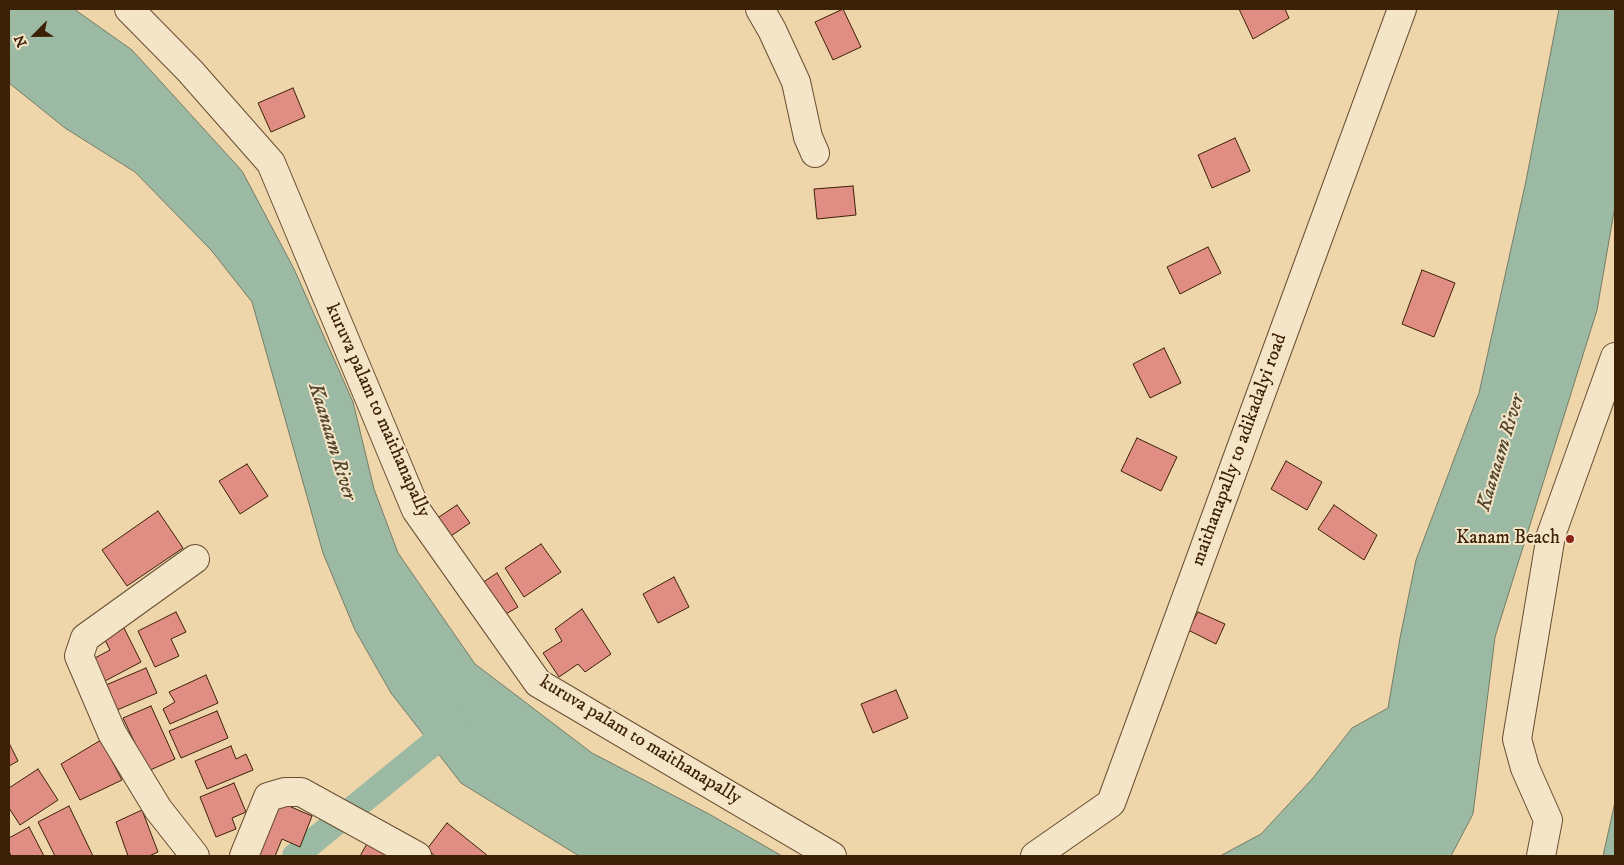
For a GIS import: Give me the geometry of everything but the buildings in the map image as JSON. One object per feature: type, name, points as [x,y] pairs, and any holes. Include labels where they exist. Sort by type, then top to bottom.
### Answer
[{"type":"street","name":"kuruva palam to maithanapally","points":[[129,9],[190,71],[271,163],[416,510],[538,683],[832,856]]},
{"type":"street","points":[[760,9],[796,82],[808,137],[815,153]]},
{"type":"street","name":"maithanapally to adikadalyi road","points":[[1034,856],[1111,803],[1402,9]]},
{"type":"street","points":[[1541,856],[1548,820],[1525,768],[1517,739],[1551,535],[1615,357]]},
{"type":"street","points":[[195,559],[85,638],[79,656],[112,733],[158,809],[195,856]]},
{"type":"street","points":[[244,856],[268,797],[285,792],[301,792],[417,856]]},
{"type":"water","name":"Kaanaam River","points":[[9,9],[74,9],[132,50],[242,171],[294,269],[353,402],[374,489],[398,553],[475,664],[592,753],[709,814],[782,856],[579,856],[461,783],[391,693],[355,630],[323,553],[252,302],[211,250],[135,172],[65,128],[9,83]]},
{"type":"water","name":"Kaanaam River","points":[[1559,9],[1615,9],[1615,206],[1597,310],[1495,637],[1473,814],[1451,856],[1220,856],[1261,834],[1313,778],[1352,728],[1388,708],[1416,560],[1479,393],[1526,181]]},
{"type":"water","points":[[1615,802],[1615,856],[1603,856]]},
{"type":"waterway","points":[[295,856],[458,723]]},
{"type":"place","name":"Kanam Beach","points":[[1570,539]]}]
